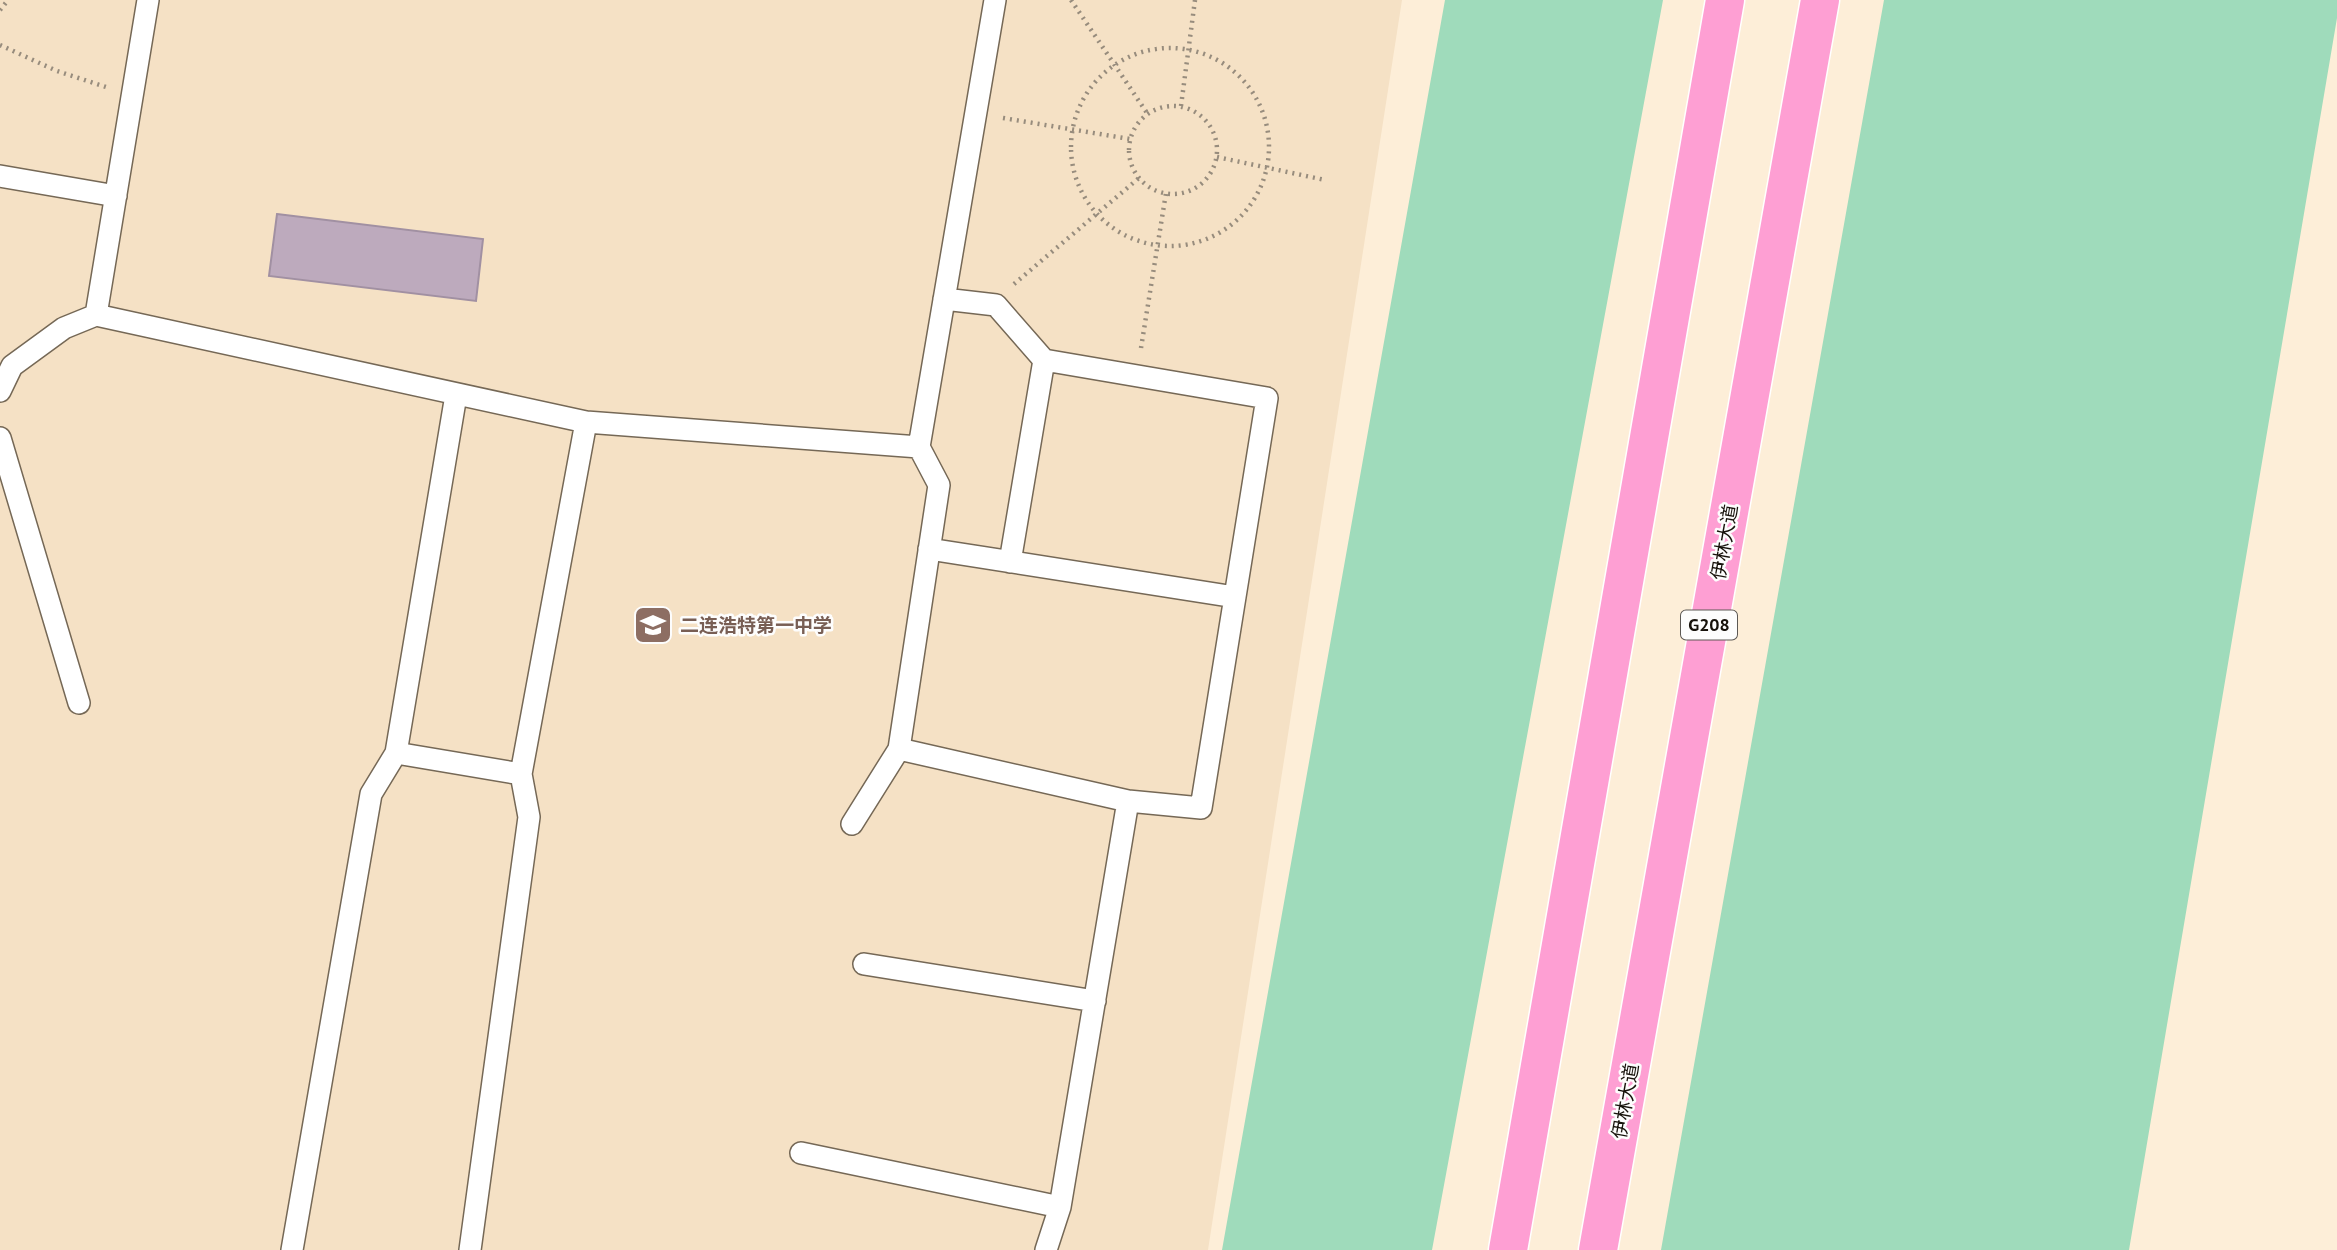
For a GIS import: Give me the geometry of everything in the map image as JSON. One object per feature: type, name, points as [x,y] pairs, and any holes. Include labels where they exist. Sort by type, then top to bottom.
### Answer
[{"type":"highway","points":[[1508,1250],[1725,0]]},
{"type":"highway","name":"伊林大道","points":[[1598,1250],[1820,0]]},
{"type":"lane","points":[[96,316],[148,0]]},
{"type":"lane","points":[[852,824],[900,749],[939,485],[919,447],[995,0]]},
{"type":"lane","points":[[0,176],[116,196]]},
{"type":"lane","points":[[900,749],[1128,801],[1201,808],[1267,398],[1044,360],[996,305],[944,299]]},
{"type":"lane","points":[[0,391],[12,366],[64,328],[96,316],[586,422],[919,447]]},
{"type":"lane","points":[[1010,562],[1044,360]]},
{"type":"lane","points":[[292,1250],[370,794],[396,753],[456,395]]},
{"type":"lane","points":[[470,1250],[529,817],[521,774],[586,422]]},
{"type":"lane","points":[[0,438],[79,703]]},
{"type":"lane","points":[[929,549],[1235,597]]},
{"type":"lane","points":[[396,753],[521,774]]},
{"type":"lane","points":[[1046,1250],[1060,1207],[1128,801]]},
{"type":"lane","points":[[864,964],[1095,1001]]},
{"type":"lane","points":[[801,1153],[1060,1207]]},
{"type":"path","points":[[0,10],[8,0]]},
{"type":"path","points":[[1071,0],[1147,113]]},
{"type":"path","points":[[1181,106],[1195,0]]},
{"type":"path","points":[[0,45],[57,71],[133,93]]},
{"type":"path","points":[[1188,49],[1212,57],[1244,80],[1262,110],[1270,152],[1268,168],[1259,194],[1237,221],[1201,242],[1157,246],[1125,236],[1096,213],[1077,182],[1071,143],[1082,101],[1115,65],[1141,53],[1188,49]]},
{"type":"path","points":[[1181,106],[1193,110],[1209,124],[1216,139],[1217,157],[1210,174],[1198,186],[1182,193],[1166,193],[1147,186],[1139,178],[1130,159],[1129,139],[1147,113],[1161,107],[1181,106]]},
{"type":"path","points":[[976,113],[1129,139]]},
{"type":"path","points":[[1217,157],[1325,180]]},
{"type":"path","points":[[996,305],[998,298],[1139,178]]},
{"type":"path","points":[[1136,376],[1166,193]]},
{"type":"shaded area","name":"二连浩特第一中学","points":[[0,0],[1402,0],[1208,1250],[0,1250]]},
{"type":"green space","points":[[1445,0],[1663,0],[1432,1250],[1222,1250]]},
{"type":"green space","points":[[1884,0],[2337,0],[2337,18],[2129,1250],[1661,1250]]},
{"type":"building","points":[[277,214],[483,239],[476,301],[269,276]]},
{"type":"place","name":"二连浩特第一中学","points":[[653,625]]}]
